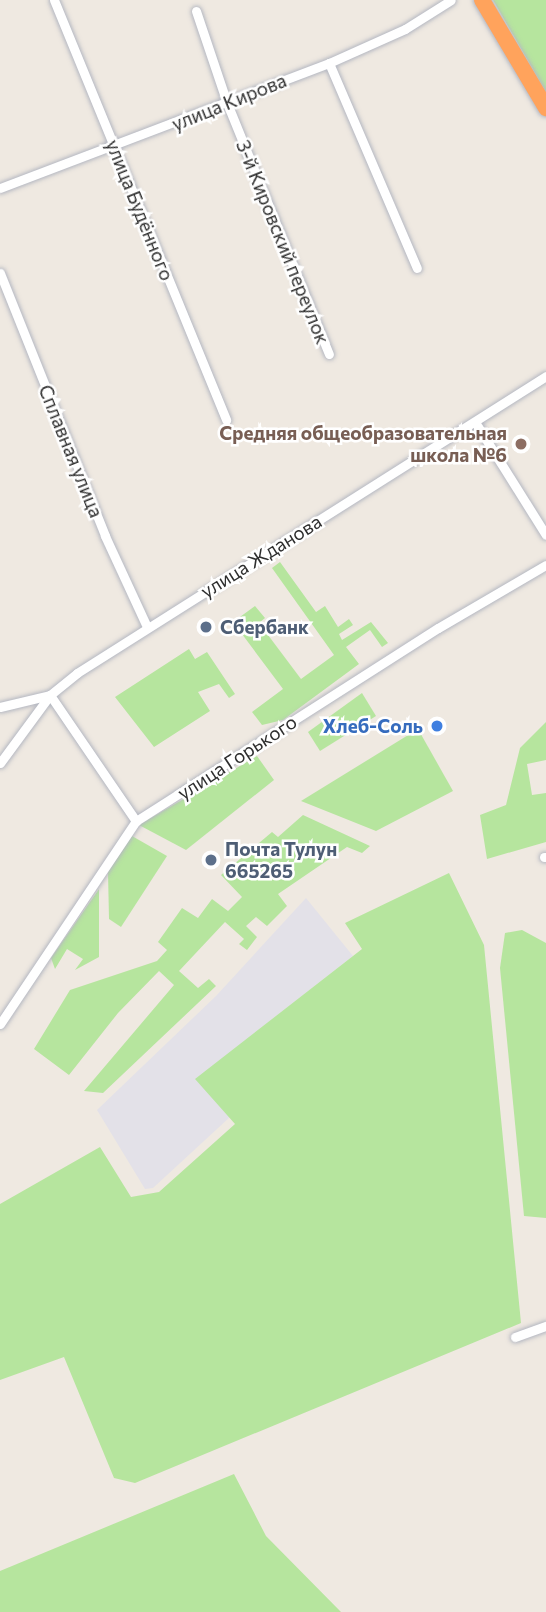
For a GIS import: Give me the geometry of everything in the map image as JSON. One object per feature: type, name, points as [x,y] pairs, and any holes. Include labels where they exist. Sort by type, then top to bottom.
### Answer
[{"type":"highway","points":[[482,0],[546,108]]},
{"type":"street","name":"улица Будённого","points":[[54,0],[226,420]]},
{"type":"street","name":"улица Кирова","points":[[0,188],[114,148],[329,62],[391,36],[445,2]]},
{"type":"street","name":"3-й Кировский переулок","points":[[196,11],[227,103],[328,354]]},
{"type":"street","points":[[329,62],[417,268]]},
{"type":"street","name":"Сплавная улица","points":[[0,273],[105,536],[147,627]]},
{"type":"street","name":"улица Жданова","points":[[0,764],[50,695],[147,627],[546,376]]},
{"type":"street","points":[[475,422],[546,535]]},
{"type":"street","name":"улица Горького","points":[[0,1024],[136,821],[438,628],[546,565]]},
{"type":"street","points":[[0,707],[50,695],[136,821]]},
{"type":"street","points":[[515,1336],[546,1326]]},
{"type":"shaded area","points":[[306,898],[353,956],[196,1079],[230,1117],[153,1188],[145,1189],[97,1110],[216,996]]},
{"type":"green space","points":[[493,0],[546,0],[546,92]]},
{"type":"green space","points":[[280,562],[316,612],[325,606],[338,627],[349,619],[353,625],[339,634],[342,640],[371,622],[388,643],[382,647],[370,630],[346,647],[359,664],[283,720],[262,725],[252,712],[283,689],[233,622],[255,606],[265,618],[259,623],[301,679],[334,655],[272,568]]},
{"type":"green space","points":[[189,649],[195,659],[207,652],[235,694],[229,698],[219,684],[198,692],[210,711],[154,747],[115,697]]},
{"type":"green space","points":[[362,693],[376,716],[320,751],[308,732]]},
{"type":"green space","points":[[546,722],[546,760],[527,764],[532,795],[546,793],[546,842],[487,859],[480,815],[506,805],[520,748]]},
{"type":"green space","points":[[418,729],[453,791],[376,831],[301,801]]},
{"type":"green space","points":[[257,756],[274,780],[186,850],[139,825]]},
{"type":"green space","points":[[303,815],[370,846],[362,853],[347,847],[278,894],[287,906],[267,926],[256,917],[246,926],[257,937],[247,950],[239,944],[244,939],[225,922],[179,971],[198,988],[209,979],[216,986],[103,1093],[84,1091],[174,985],[159,971],[118,1013],[69,1075],[34,1049],[70,990],[157,961],[167,950],[158,942],[182,908],[198,918],[212,899],[228,911],[242,897],[221,875],[272,832],[278,837]]},
{"type":"green space","points":[[132,836],[167,856],[121,927],[109,919],[108,872]]},
{"type":"green space","points":[[449,873],[484,945],[521,1323],[135,1483],[114,1478],[64,1357],[0,1380],[0,1204],[100,1147],[131,1197],[159,1192],[235,1124],[195,1079],[362,949],[345,923]]},
{"type":"green space","points":[[99,889],[99,957],[75,970],[83,959],[67,949],[55,969],[51,958]]},
{"type":"green space","points":[[522,930],[546,943],[546,1218],[524,1216],[500,968],[505,933]]},
{"type":"green space","points":[[234,1474],[266,1536],[341,1612],[0,1612],[0,1571]]},
{"type":"place","name":"Средняя общеобразовательная школа №6","points":[[521,444]]},
{"type":"place","name":"Сбербанк","points":[[206,627]]},
{"type":"place","name":"Хлеб-Соль","points":[[437,726]]},
{"type":"place","name":"Почта Тулун 665265","points":[[211,860]]}]
